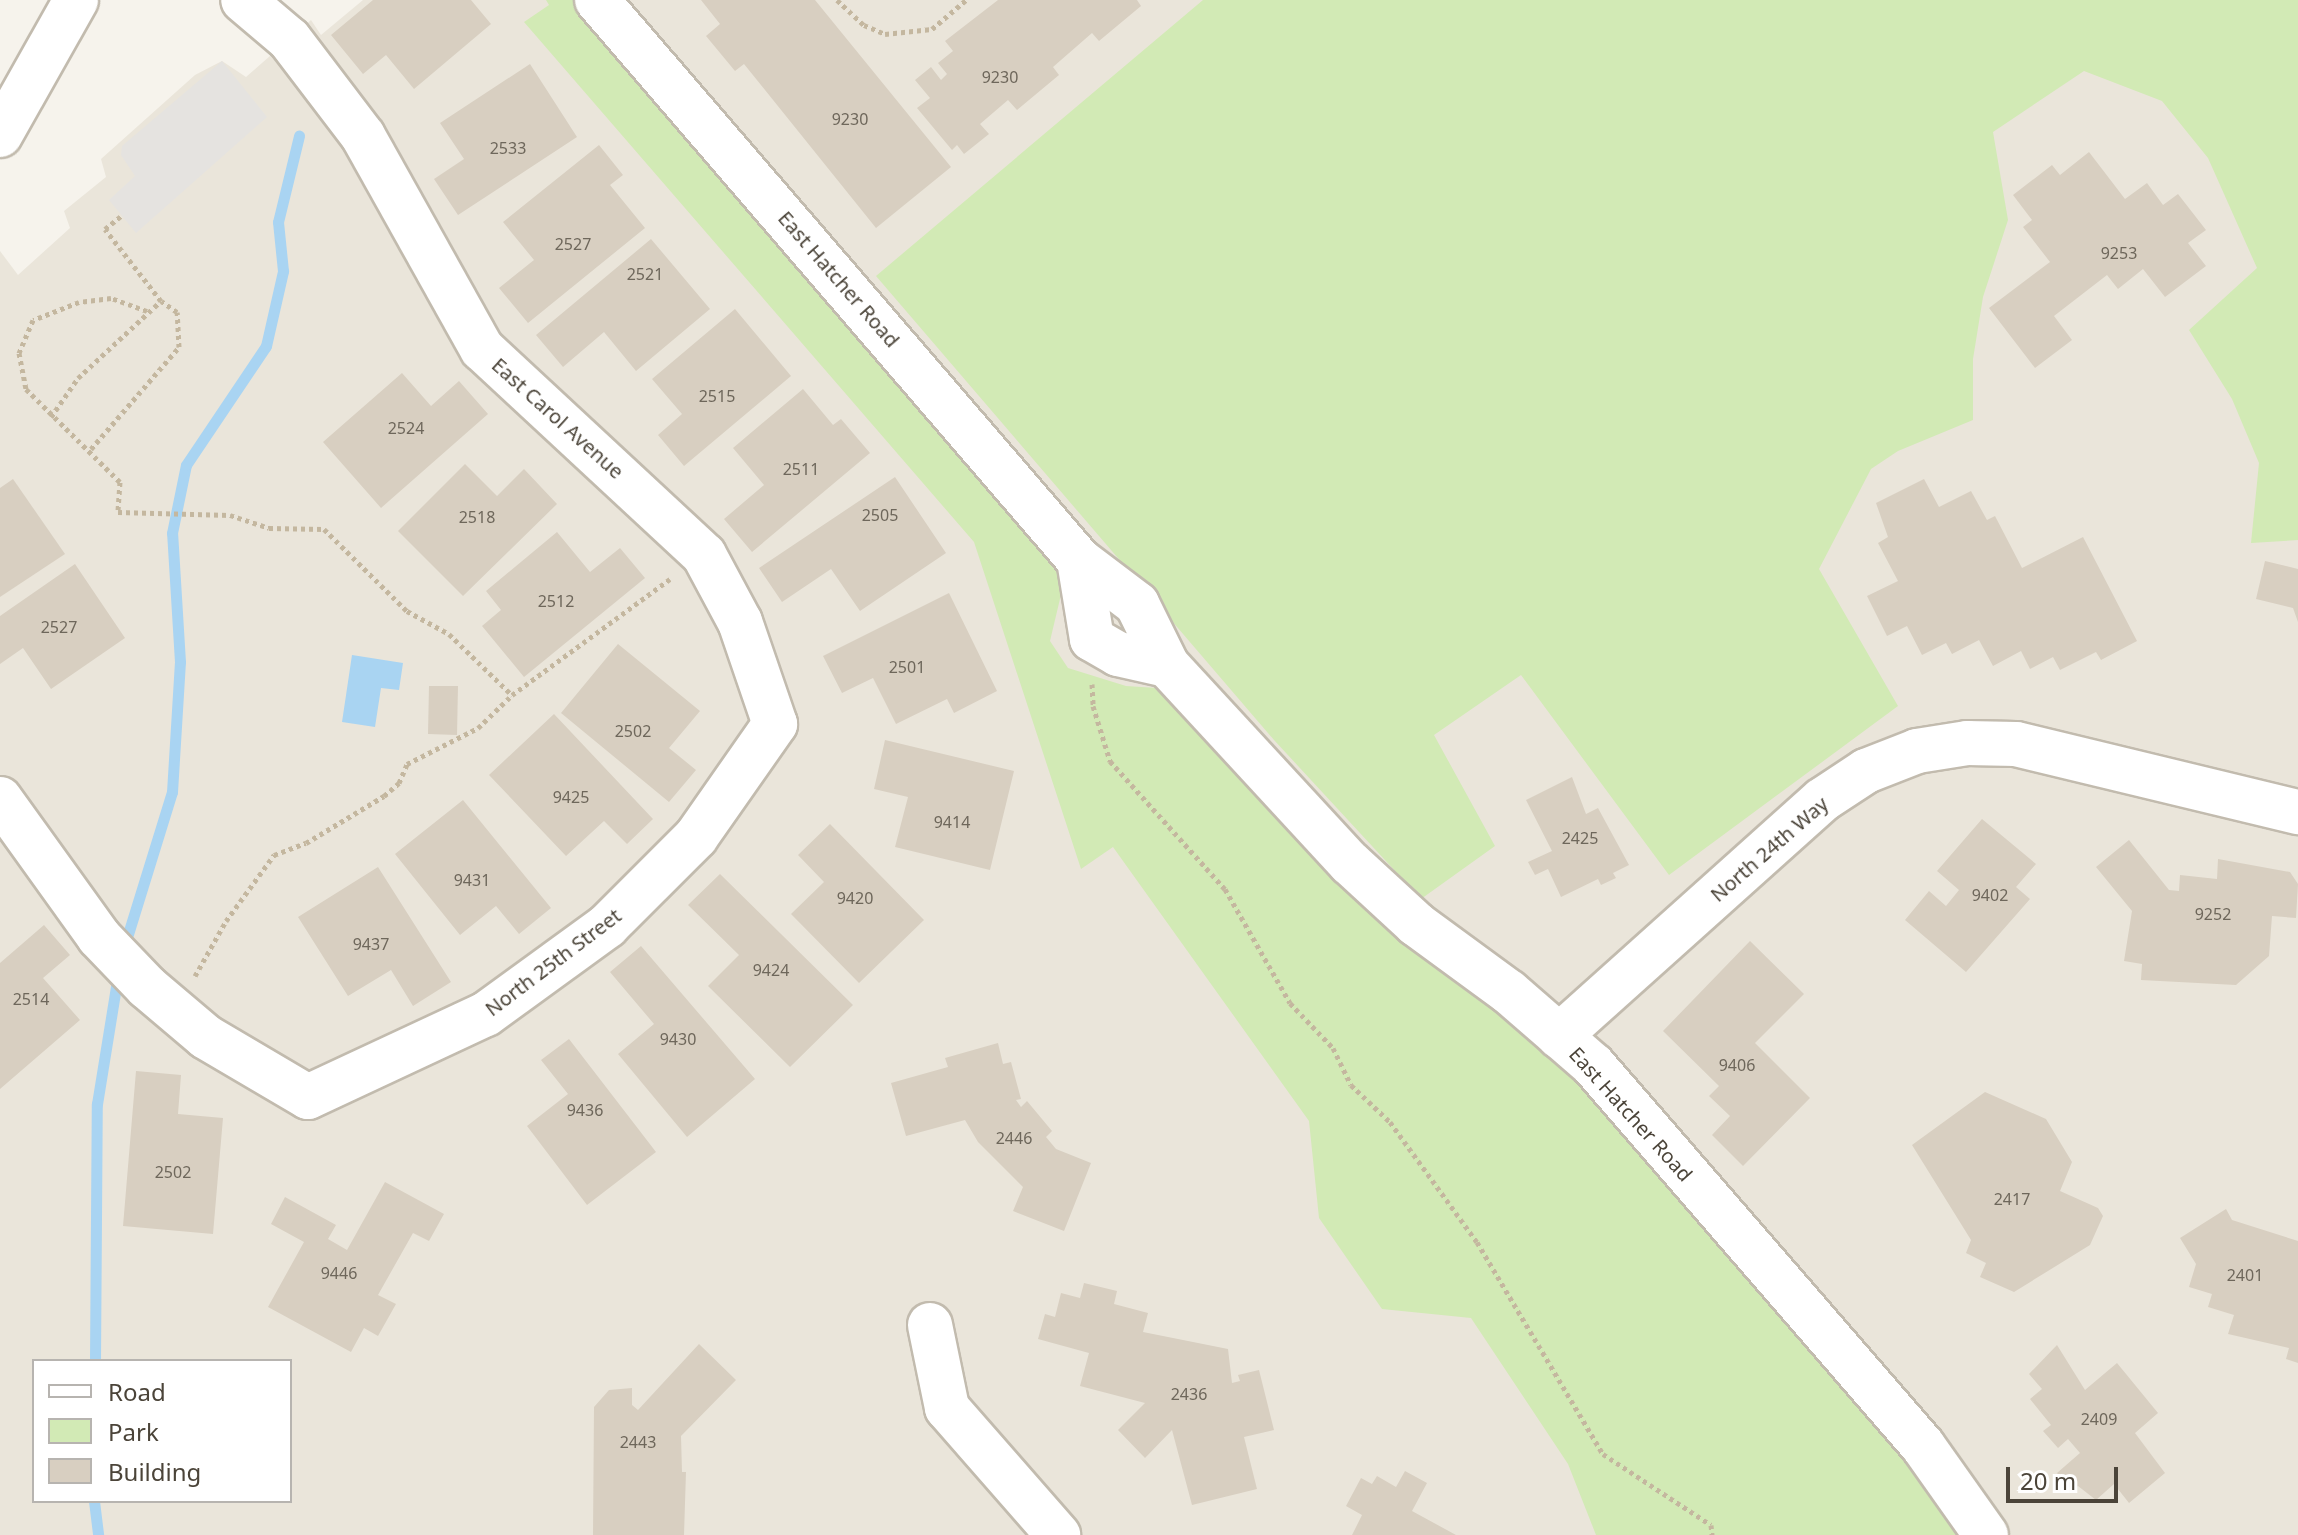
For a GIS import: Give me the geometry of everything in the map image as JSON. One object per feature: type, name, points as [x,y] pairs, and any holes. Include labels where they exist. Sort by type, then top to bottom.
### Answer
[{"type":"street","points":[[0,135],[76,0]]},
{"type":"street","name":"East Carol Avenue","points":[[243,0],[289,39],[363,136],[482,349],[704,555],[740,622],[775,724]]},
{"type":"street","name":"East Hatcher Road","points":[[597,0],[1079,560],[1137,604],[1167,665],[1350,863],[1416,924],[1593,1065],[1923,1446],[1986,1535]]},
{"type":"street","points":[[1079,560],[1092,639],[1118,654],[1167,665]]},
{"type":"street","name":"North 25th Street","points":[[160,1000],[308,1097],[486,1014],[607,926],[696,837],[775,724]]},
{"type":"street","name":"North 24th Way","points":[[1559,1036],[1822,800],[1866,771],[1917,751],[1967,743],[2016,744],[2298,812]]},
{"type":"street","points":[[0,799],[99,937],[160,1000]]},
{"type":"street","points":[[930,1325],[947,1408],[1058,1535]]},
{"type":"path","points":[[837,0],[864,25],[885,34],[932,29],[966,0]]},
{"type":"path","points":[[91,449],[179,347],[177,312],[161,301],[105,229],[122,215]]},
{"type":"path","points":[[147,311],[111,298],[79,302],[33,320],[19,353],[26,389],[51,417],[91,449],[120,482],[118,512],[230,515],[269,528],[324,529],[407,611],[449,634],[512,695]]},
{"type":"path","points":[[51,417],[78,378],[161,301]]},
{"type":"path","points":[[160,1000],[226,921],[274,855],[306,843],[384,796],[399,783],[407,764],[478,728],[512,695],[680,572]]},
{"type":"path","points":[[1092,639],[1093,706],[1110,761],[1225,889],[1290,1003],[1333,1048],[1351,1085],[1390,1122],[1477,1242],[1603,1454],[1711,1525],[1712,1535]]},
{"type":"shaded area","points":[[363,0],[2103,0],[2298,215],[2298,1535],[0,1535],[0,251],[18,275],[70,228],[64,211],[106,177],[101,159],[195,75],[222,61],[246,77],[311,20],[321,35]]},
{"type":"shaded area","points":[[222,61],[267,117],[136,233],[109,200],[135,176],[121,155],[122,146]]},
{"type":"green space","points":[[546,0],[575,0],[1051,560],[1064,582],[1050,641],[1068,668],[1126,686],[1157,688],[1181,706],[1361,905],[1537,1033],[1588,1085],[1921,1480],[1959,1535],[1596,1535],[1568,1464],[1471,1318],[1382,1309],[1319,1218],[1309,1121],[1113,847],[1081,869],[974,542],[524,22],[549,5]]},
{"type":"green space","points":[[1203,0],[2298,0],[2298,540],[2251,543],[2259,463],[2232,399],[2189,330],[2257,268],[2208,158],[2162,101],[2084,71],[1993,132],[2008,220],[1983,297],[1973,359],[1973,420],[1898,451],[1871,469],[1819,569],[1898,706],[1669,875],[1521,675],[1434,735],[1495,846],[1421,899],[1274,740],[876,276]]},
{"type":"water","points":[[352,655],[403,663],[399,690],[381,688],[375,727],[342,722]]},
{"type":"building","points":[[373,0],[471,0],[491,24],[414,89],[386,55],[363,74],[331,35]]},
{"type":"building","points":[[701,0],[815,0],[951,167],[876,228],[744,64],[735,71],[706,36],[720,24]]},
{"type":"building","points":[[998,0],[1137,0],[1141,6],[1099,41],[1092,33],[1053,67],[1059,75],[1017,110],[1008,100],[980,124],[989,134],[964,154],[957,145],[952,150],[917,108],[930,98],[915,80],[931,67],[941,80],[947,74],[938,63],[953,51],[945,41]]},
{"type":"building","points":[[530,64],[577,137],[458,215],[434,179],[464,159],[440,123]]},
{"type":"building","points":[[599,145],[623,175],[610,185],[645,228],[528,323],[499,288],[534,260],[503,222]]},
{"type":"building","points":[[2089,152],[2125,199],[2147,183],[2163,205],[2178,194],[2206,230],[2188,243],[2206,266],[2165,297],[2143,269],[2118,289],[2107,275],[2054,316],[2072,340],[2035,368],[1989,308],[2050,262],[2023,227],[2032,220],[2013,195],[2052,165],[2060,175]]},
{"type":"building","points":[[651,239],[710,309],[636,371],[604,332],[563,367],[536,335]]},
{"type":"building","points":[[735,309],[791,376],[684,466],[658,435],[682,414],[652,379]]},
{"type":"building","points":[[402,373],[431,406],[459,381],[488,414],[381,508],[323,442]]},
{"type":"building","points":[[803,389],[833,425],[841,419],[870,453],[752,552],[724,519],[764,485],[733,448]]},
{"type":"building","points":[[465,464],[497,496],[524,469],[557,504],[463,596],[398,531]]},
{"type":"building","points":[[895,477],[946,553],[860,611],[831,569],[782,602],[759,568]]},
{"type":"building","points":[[13,479],[65,554],[0,597],[0,488]]},
{"type":"building","points":[[1924,479],[1939,507],[1971,491],[1987,520],[1995,516],[2022,568],[2083,537],[2137,641],[2101,660],[2096,652],[2060,670],[2053,657],[2030,669],[2021,651],[1993,666],[1979,640],[1952,654],[1946,643],[1922,655],[1907,626],[1887,636],[1867,596],[1898,581],[1878,543],[1888,537],[1876,503]]},
{"type":"building","points":[[557,532],[590,572],[620,548],[645,578],[524,677],[482,626],[501,610],[486,591]]},
{"type":"building","points":[[2265,561],[2298,569],[2298,622],[2293,608],[2256,599]]},
{"type":"building","points":[[75,564],[125,638],[51,689],[23,648],[0,664],[0,616]]},
{"type":"building","points":[[949,593],[997,691],[954,713],[947,699],[896,724],[873,678],[842,693],[823,656]]},
{"type":"building","points":[[618,644],[700,711],[669,748],[696,770],[669,802],[561,713]]},
{"type":"building","points":[[429,686],[458,686],[457,735],[428,734]]},
{"type":"building","points":[[554,714],[653,819],[627,844],[604,821],[566,856],[489,775]]},
{"type":"building","points":[[885,740],[1014,771],[990,870],[895,847],[908,797],[874,789]]},
{"type":"building","points":[[1572,777],[1586,814],[1598,808],[1629,865],[1613,873],[1616,878],[1601,885],[1598,879],[1561,897],[1548,869],[1535,875],[1528,862],[1552,851],[1526,800]]},
{"type":"building","points":[[463,800],[551,908],[519,934],[496,906],[460,935],[395,854]]},
{"type":"building","points":[[1982,819],[2036,864],[2016,887],[2030,899],[1966,972],[1905,920],[1929,891],[1946,906],[1959,890],[1937,871]]},
{"type":"building","points":[[830,824],[924,920],[859,983],[791,914],[824,882],[798,855]]},
{"type":"building","points":[[2129,840],[2169,890],[2179,891],[2180,875],[2217,879],[2218,859],[2290,872],[2298,884],[2296,918],[2272,916],[2269,956],[2236,985],[2141,980],[2142,964],[2124,961],[2132,911],[2096,867]]},
{"type":"building","points":[[378,867],[451,982],[413,1006],[391,970],[348,996],[298,917]]},
{"type":"building","points":[[720,874],[853,1005],[790,1067],[708,986],[739,955],[688,905]]},
{"type":"building","points":[[44,925],[70,955],[43,978],[80,1020],[0,1089],[0,963]]},
{"type":"building","points":[[1750,941],[1804,994],[1755,1043],[1810,1098],[1743,1166],[1712,1135],[1730,1116],[1709,1096],[1719,1086],[1663,1031]]},
{"type":"building","points":[[641,946],[755,1079],[687,1137],[618,1054],[654,1024],[610,972]]},
{"type":"building","points":[[569,1039],[656,1152],[587,1205],[527,1126],[568,1094],[541,1060]]},
{"type":"building","points":[[998,1043],[1003,1064],[1011,1062],[1021,1099],[1016,1100],[1021,1107],[1027,1101],[1052,1131],[1046,1137],[1056,1149],[1091,1163],[1064,1231],[1013,1211],[1023,1187],[978,1142],[965,1120],[906,1136],[891,1083],[948,1067],[945,1058]]},
{"type":"building","points":[[136,1071],[181,1075],[178,1114],[223,1118],[213,1234],[123,1226]]},
{"type":"building","points":[[1985,1092],[2046,1119],[2072,1162],[2060,1191],[2098,1208],[2103,1216],[2090,1245],[2014,1292],[1980,1277],[1986,1263],[1966,1253],[1971,1240],[1912,1145]]},
{"type":"building","points":[[385,1182],[444,1214],[429,1241],[413,1233],[378,1295],[396,1304],[378,1336],[364,1328],[351,1352],[268,1307],[304,1242],[271,1224],[285,1197],[336,1225],[328,1239],[347,1250]]},
{"type":"building","points":[[2226,1209],[2232,1220],[2298,1241],[2298,1363],[2286,1359],[2289,1348],[2228,1334],[2234,1315],[2208,1307],[2212,1294],[2189,1287],[2196,1264],[2180,1238]]},
{"type":"building","points":[[1084,1283],[1117,1291],[1114,1304],[1148,1313],[1143,1332],[1228,1349],[1232,1383],[1240,1381],[1238,1375],[1259,1370],[1274,1430],[1244,1437],[1257,1489],[1192,1505],[1172,1430],[1145,1458],[1118,1430],[1145,1403],[1080,1386],[1089,1353],[1038,1339],[1045,1314],[1055,1317],[1061,1293],[1080,1298]]},
{"type":"building","points":[[699,1344],[736,1380],[681,1436],[682,1472],[686,1472],[684,1535],[593,1535],[594,1407],[609,1390],[632,1388],[632,1405],[638,1410]]},
{"type":"building","points":[[2057,1345],[2085,1390],[2117,1363],[2158,1413],[2135,1433],[2165,1473],[2129,1503],[2114,1484],[2096,1500],[2078,1486],[2072,1490],[2057,1473],[2080,1453],[2068,1439],[2058,1448],[2043,1431],[2051,1425],[2030,1399],[2042,1389],[2029,1374]]},
{"type":"building","points":[[1405,1471],[1427,1483],[1412,1511],[1456,1535],[1352,1535],[1362,1515],[1346,1506],[1361,1478],[1372,1484],[1377,1476],[1396,1487]]},
{"type":"waterway","points":[[124,947],[172,792],[180,662],[172,533],[186,465],[266,346],[283,271],[278,222],[299,136]]},
{"type":"waterway","points":[[95,1359],[97,1104],[118,975]]},
{"type":"waterway","points":[[94,1503],[98,1535]]}]
